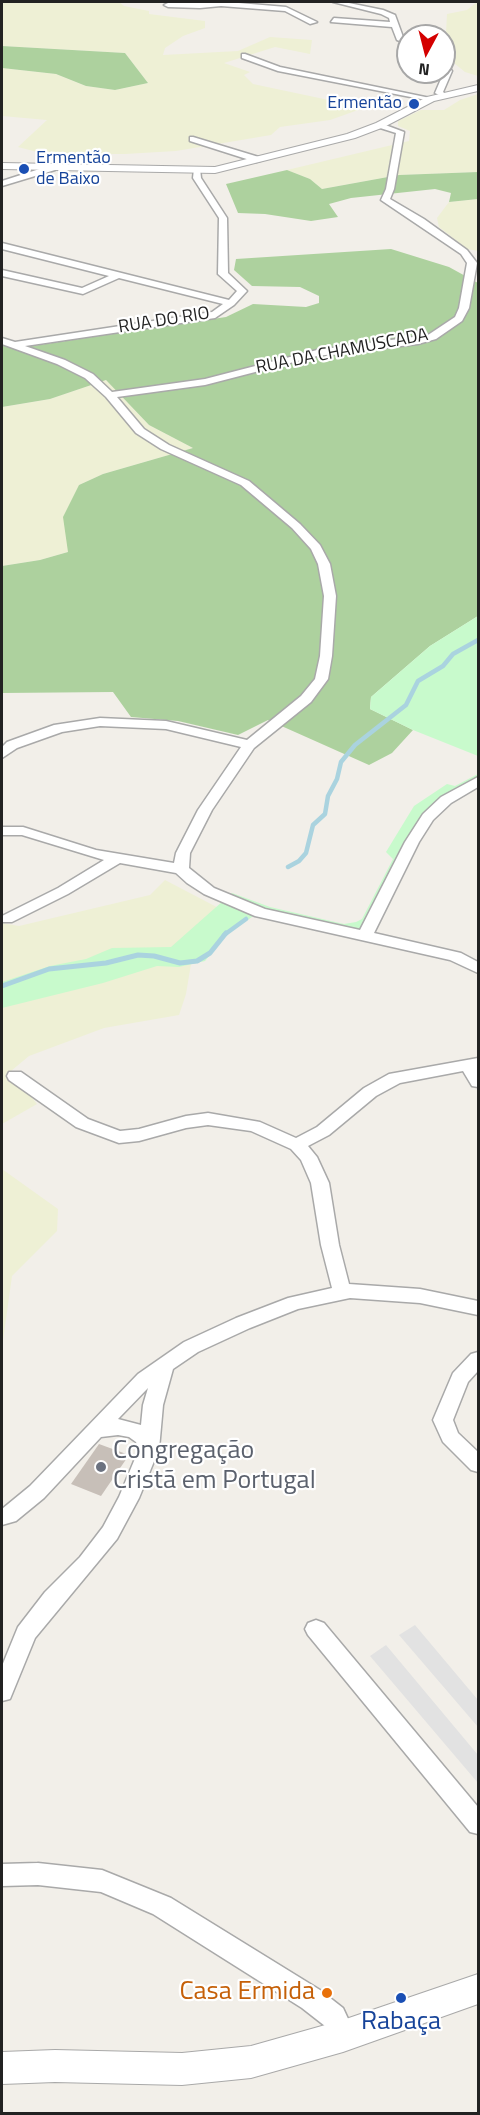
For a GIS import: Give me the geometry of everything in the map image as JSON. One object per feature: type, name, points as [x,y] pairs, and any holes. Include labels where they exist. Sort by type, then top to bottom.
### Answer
[{"type":"street","points":[[337,2],[387,5]]},
{"type":"street","points":[[168,5],[200,6],[223,3],[286,9],[312,22]]},
{"type":"street","points":[[334,20],[395,25],[392,17],[383,12],[346,3]]},
{"type":"street","points":[[245,56],[278,69],[431,99]]},
{"type":"street","points":[[443,84],[439,93],[443,95]]},
{"type":"street","points":[[2,166],[197,171],[235,167],[351,136],[380,125],[431,99],[478,88]]},
{"type":"street","name":"RUA DA CHAMUSCADA","points":[[110,395],[205,382],[317,353],[418,341],[432,337],[459,319],[464,308],[472,263],[464,252],[421,221],[385,200],[390,189],[400,132],[380,125]]},
{"type":"street","points":[[193,139],[259,160]]},
{"type":"street","points":[[2,184],[52,168]]},
{"type":"street","name":"RUA DO RIO","points":[[15,345],[31,340],[215,315],[231,303],[242,291],[223,274],[223,218],[197,178],[197,171]]},
{"type":"street","points":[[2,246],[231,303]]},
{"type":"street","points":[[2,273],[75,291],[90,290],[118,275]]},
{"type":"street","points":[[2,341],[89,376],[110,395],[140,431],[165,447],[245,483],[274,506],[316,548],[324,564],[330,596],[326,656],[321,679],[306,699],[249,745],[204,810],[183,853],[181,869]]},
{"type":"street","points":[[5,748],[59,728],[100,722],[166,725],[220,736],[249,745]]},
{"type":"street","points":[[364,937],[412,842],[428,817],[446,800],[478,781]]},
{"type":"street","points":[[2,831],[23,831],[93,854],[181,869],[192,880],[209,891],[260,913],[455,956],[476,964]]},
{"type":"street","points":[[7,920],[116,859]]},
{"type":"street","points":[[297,1145],[323,1131],[362,1098],[395,1078],[473,1064],[478,1082]]},
{"type":"street","points":[[15,1076],[82,1123],[119,1137],[139,1136],[186,1122],[208,1119],[254,1126],[297,1145],[308,1157],[320,1183],[330,1245],[342,1293]]},
{"type":"street","points":[[2,1517],[9,1515],[37,1492],[145,1379],[191,1347],[295,1303],[342,1293],[420,1296],[478,1308]]},
{"type":"street","points":[[478,1359],[460,1378],[443,1420],[450,1437],[478,1464]]},
{"type":"street","points":[[2,1692],[26,1633],[53,1598],[87,1563],[110,1533],[129,1498],[149,1449],[153,1405],[165,1365]]},
{"type":"street","points":[[93,1431],[118,1427],[134,1430],[143,1437],[149,1449]]},
{"type":"street","points":[[316,1629],[478,1824]]},
{"type":"street","points":[[2,1875],[38,1874],[102,1881],[162,1906],[311,1999],[334,2017],[343,2036]]},
{"type":"street","points":[[2,2068],[55,2066],[182,2069],[251,2062],[343,2036],[478,1989]]},
{"type":"green space","points":[[2,2],[119,2],[124,6],[149,11],[149,14],[205,21],[205,28],[183,36],[165,48],[163,55],[238,51],[270,37],[312,40],[310,54],[275,47],[224,63],[250,72],[244,75],[253,84],[357,106],[361,109],[330,120],[280,127],[271,135],[176,151],[125,154],[45,154],[18,147],[47,120],[2,116],[2,68],[56,74],[86,86],[115,90],[148,83],[125,53],[2,46]]},
{"type":"green space","points":[[478,2],[478,76],[465,72],[456,65],[456,24],[446,24],[447,14],[467,10]]},
{"type":"green space","points":[[2,46],[125,53],[148,83],[115,90],[86,86],[56,74],[2,68]]},
{"type":"green space","points":[[478,94],[478,172],[399,175],[322,189],[310,179],[287,170],[409,141],[410,131],[398,126],[398,121],[421,110],[444,110],[460,100]]},
{"type":"green space","points":[[287,170],[310,179],[322,189],[399,175],[478,172],[478,199],[449,202],[451,193],[435,189],[351,198],[329,204],[338,217],[311,221],[265,214],[238,213],[226,184]]},
{"type":"green space","points":[[478,199],[478,251],[467,249],[439,227],[437,218],[449,202]]},
{"type":"green space","points":[[391,249],[449,267],[478,283],[478,616],[430,646],[371,697],[370,709],[413,730],[392,753],[369,765],[268,720],[238,735],[178,721],[131,717],[113,692],[2,693],[2,566],[40,560],[68,552],[63,517],[79,485],[103,474],[193,448],[149,425],[106,380],[50,399],[2,407],[2,343],[19,348],[226,317],[253,304],[306,307],[319,303],[319,296],[300,287],[252,286],[234,270],[236,259]]},
{"type":"green space","points":[[106,380],[149,425],[193,448],[103,474],[79,485],[68,552],[40,560],[2,566],[2,407],[50,399]]},
{"type":"green space","points":[[478,616],[478,756],[413,730],[370,709],[371,697],[430,646]]},
{"type":"green space","points":[[478,774],[478,781],[430,809],[406,839],[410,852],[368,924],[360,929],[348,930],[262,910],[226,935],[205,961],[179,967],[157,966],[103,983],[2,1008],[2,982],[50,966],[86,959],[112,948],[171,947],[232,893],[270,907],[344,924],[356,922],[362,919],[393,859],[386,852],[414,806],[447,784],[455,786]]},
{"type":"green space","points":[[165,880],[230,914],[192,958],[186,994],[179,1015],[104,1028],[29,1056],[11,1071],[37,1104],[2,1124],[2,923],[19,926],[150,895]]},
{"type":"green space","points":[[2,1169],[58,1209],[57,1231],[12,1276],[2,1348]]},
{"type":"shaded area","points":[[415,1625],[478,1700],[478,1727],[399,1635]]},
{"type":"shaded area","points":[[386,1645],[478,1755],[478,1783],[370,1656]]},
{"type":"building","name":"Congregação Cristã em Portugal","points":[[99,1444],[129,1455],[101,1496],[71,1484]]},
{"type":"waterway","points":[[288,867],[299,861],[306,853],[313,825],[325,814],[328,796],[337,779],[341,762],[355,745],[406,705],[418,681],[443,666],[453,654],[478,640]]},
{"type":"waterway","points":[[225,934],[246,919]]},
{"type":"waterway","points":[[2,986],[49,969],[106,963],[138,955],[154,956],[180,963],[197,961],[210,953],[225,934]]},
{"type":"place","name":"Ermentão","points":[[414,104]]},
{"type":"place","name":"Ermentão de Baixo","points":[[24,169]]},
{"type":"place","name":"Congregação Cristã em Portugal","points":[[101,1467]]},
{"type":"place","name":"Casa Ermida","points":[[327,1993]]},
{"type":"place","name":"Rabaça","points":[[401,1998]]}]
